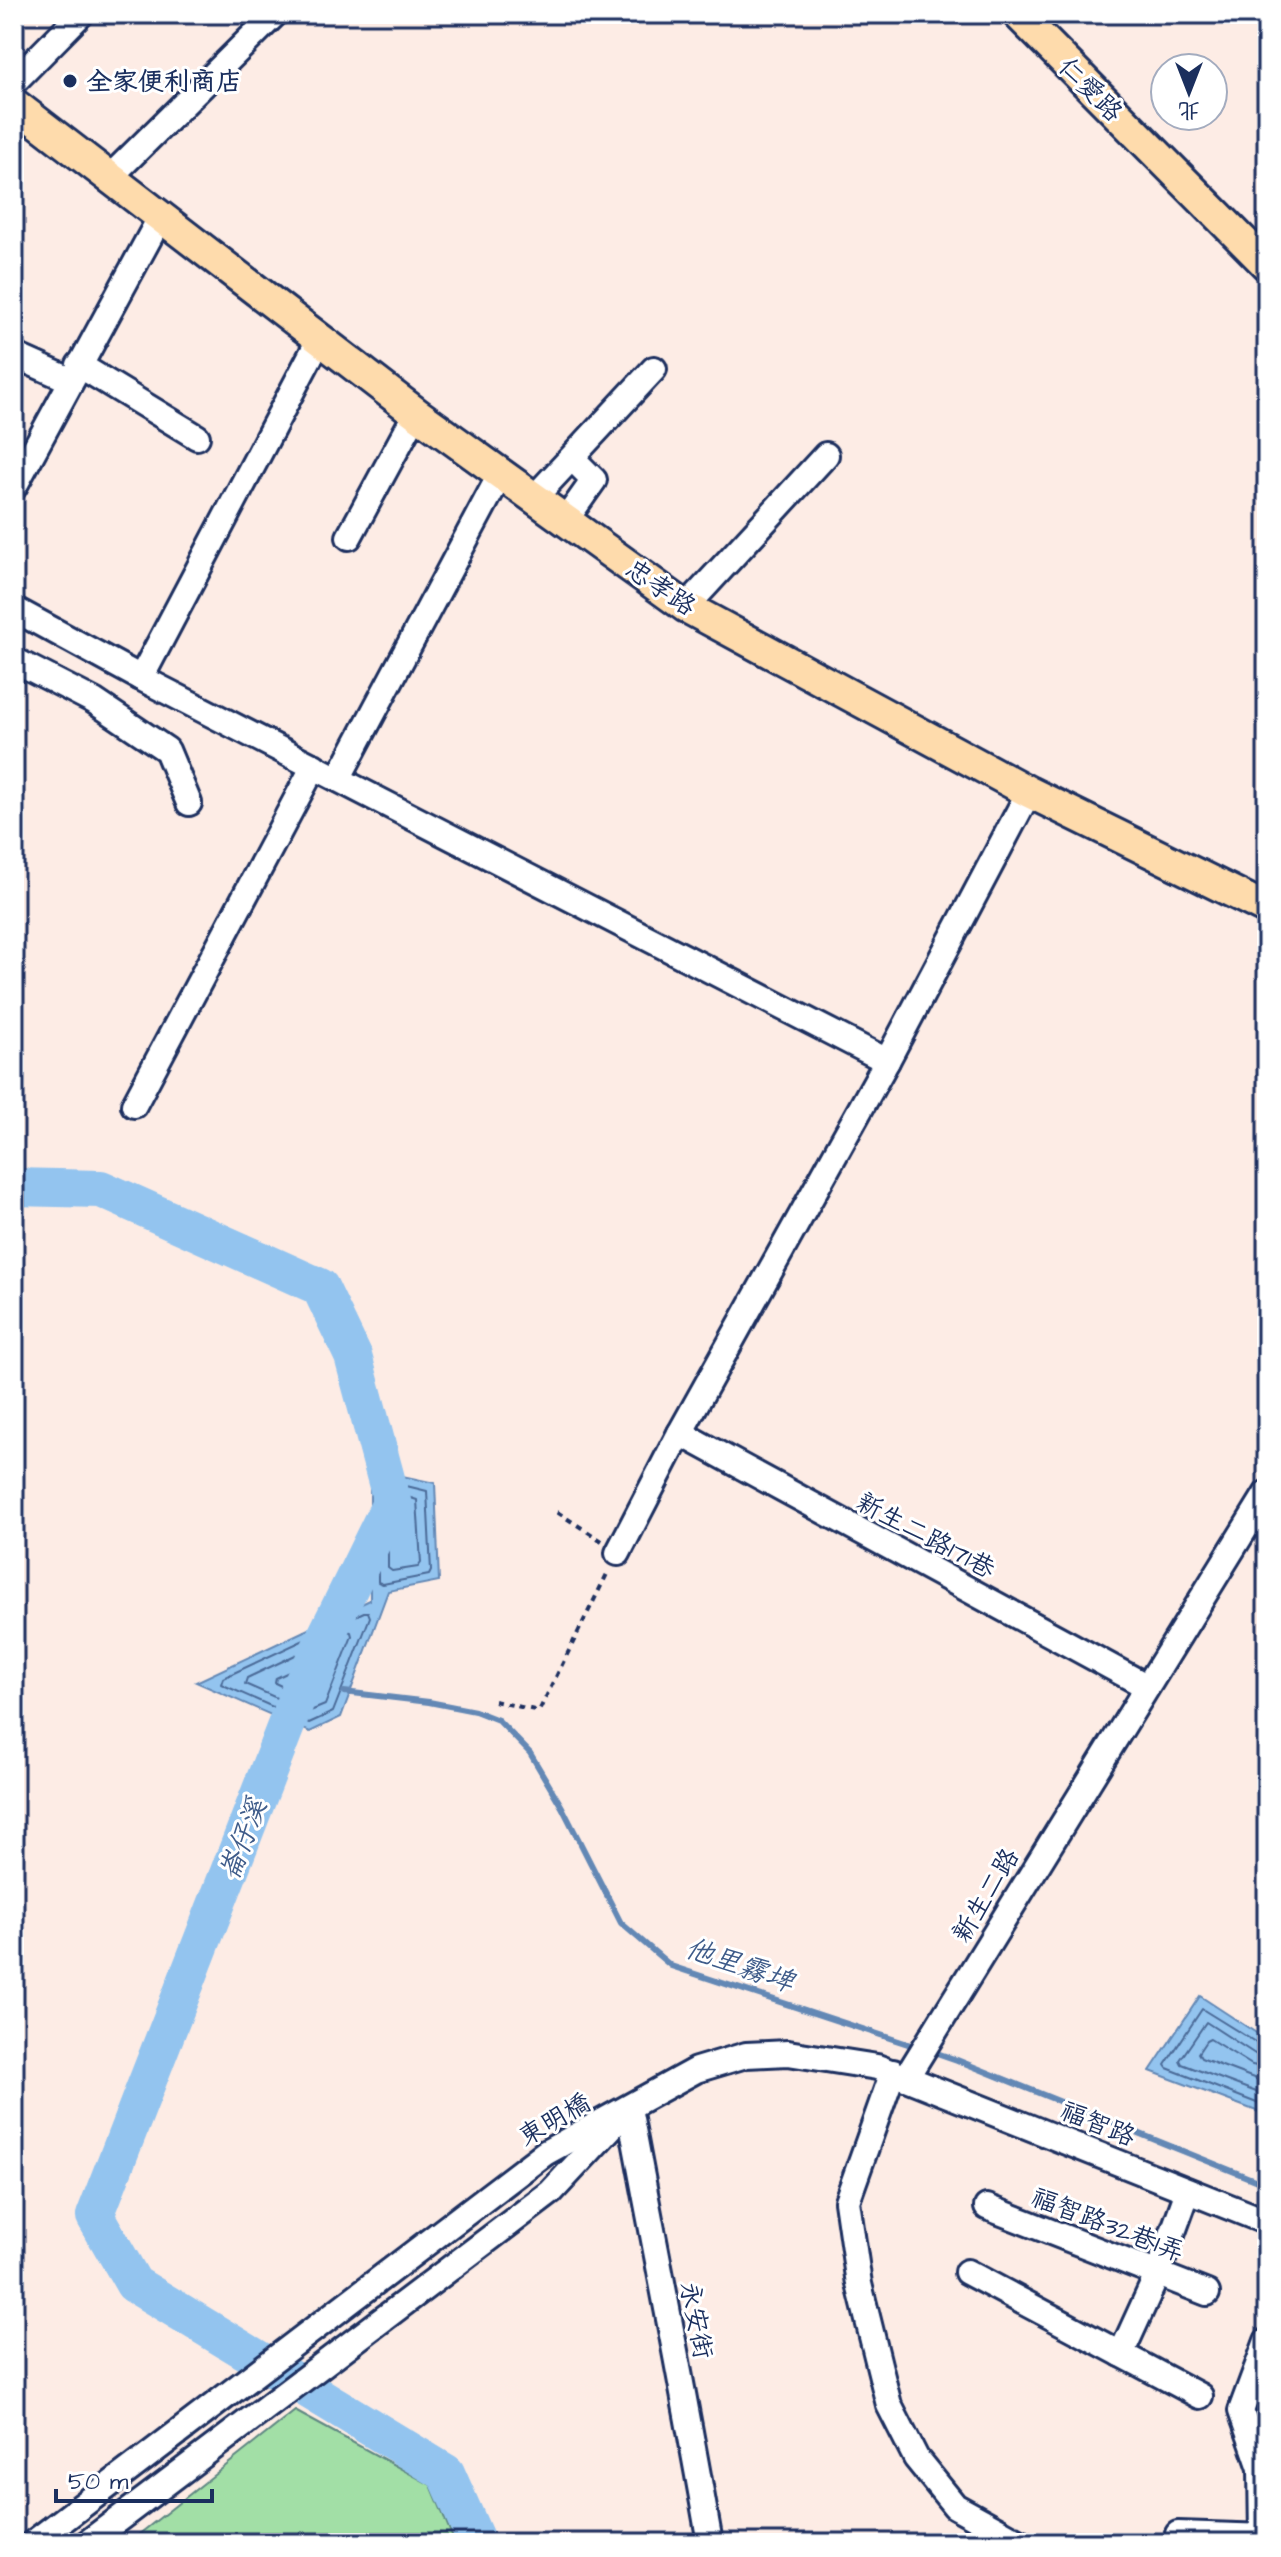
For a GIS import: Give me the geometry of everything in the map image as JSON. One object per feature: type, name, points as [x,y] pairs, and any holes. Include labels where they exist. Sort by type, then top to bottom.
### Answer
[{"type":"main road","name":"仁愛路","points":[[1018,14],[1267,265]]},
{"type":"main road","name":"忠孝路","points":[[14,104],[416,413],[686,607],[1029,792],[1267,909]]},
{"type":"street","points":[[14,82],[81,14]]},
{"type":"street","points":[[109,178],[275,14]]},
{"type":"street","points":[[14,487],[160,218]]},
{"type":"street","points":[[141,678],[320,338]]},
{"type":"street","points":[[14,355],[75,373],[197,437]]},
{"type":"street","points":[[533,499],[654,369]]},
{"type":"street","points":[[349,537],[416,413]]},
{"type":"street","points":[[686,607],[826,455]]},
{"type":"street","points":[[565,521],[594,480],[578,464]]},
{"type":"street","points":[[338,779],[500,475]]},
{"type":"street","points":[[14,609],[141,678],[887,1061]]},
{"type":"street","points":[[14,660],[94,701],[167,750],[189,803]]},
{"type":"street","points":[[134,1105],[314,766]]},
{"type":"street","points":[[618,1553],[680,1433],[887,1061],[1029,792]]},
{"type":"street","name":"新生二路171巷","points":[[680,1433],[1146,1686]]},
{"type":"street","name":"新生二路","points":[[1022,2543],[955,2506],[916,2458],[889,2405],[859,2284],[847,2201],[899,2075],[1267,1493]]},
{"type":"street","points":[[629,2108],[696,2070],[746,2055],[788,2053],[877,2067],[899,2075]]},
{"type":"street","name":"福智路","points":[[899,2075],[1267,2222]]},
{"type":"street","name":"東明橋","points":[[33,2543],[545,2153],[629,2108]]},
{"type":"street","name":"東明橋","points":[[87,2543],[551,2192],[629,2108]]},
{"type":"street","name":"永安街","points":[[629,2108],[710,2543]]},
{"type":"street","points":[[1121,2354],[1158,2273],[1188,2191]]},
{"type":"street","name":"福智路32巷1弄","points":[[987,2207],[1207,2293]]},
{"type":"street","points":[[967,2272],[1200,2396]]},
{"type":"street","points":[[1178,2534],[1264,2537],[1261,2468],[1241,2411],[1267,2341]]},
{"type":"path","points":[[494,1701],[539,1711],[618,1553],[595,1534],[557,1512]]},
{"type":"green space","points":[[295,2411],[431,2485],[455,2543],[128,2543]]},
{"type":"water","points":[[370,1469],[435,1483],[439,1581],[388,1591],[341,1717],[310,1732],[196,1682],[370,1600]]},
{"type":"water","points":[[1200,1996],[1267,2040],[1267,2115],[1150,2071]]},
{"type":"waterway","name":"崙仔溪","points":[[14,1187],[101,1189],[320,1287],[353,1356],[392,1501],[301,1687],[95,2216],[134,2284],[446,2473],[477,2543]]},
{"type":"waterway","name":"他里霧埤","points":[[344,1692],[429,1702],[475,1711],[498,1720],[530,1753],[562,1807],[621,1923],[671,1966],[917,2047]]},
{"type":"waterway","name":"他里霧埤","points":[[931,2051],[1267,2185]]},
{"type":"place","name":"全家便利商店","points":[[70,81]]}]
